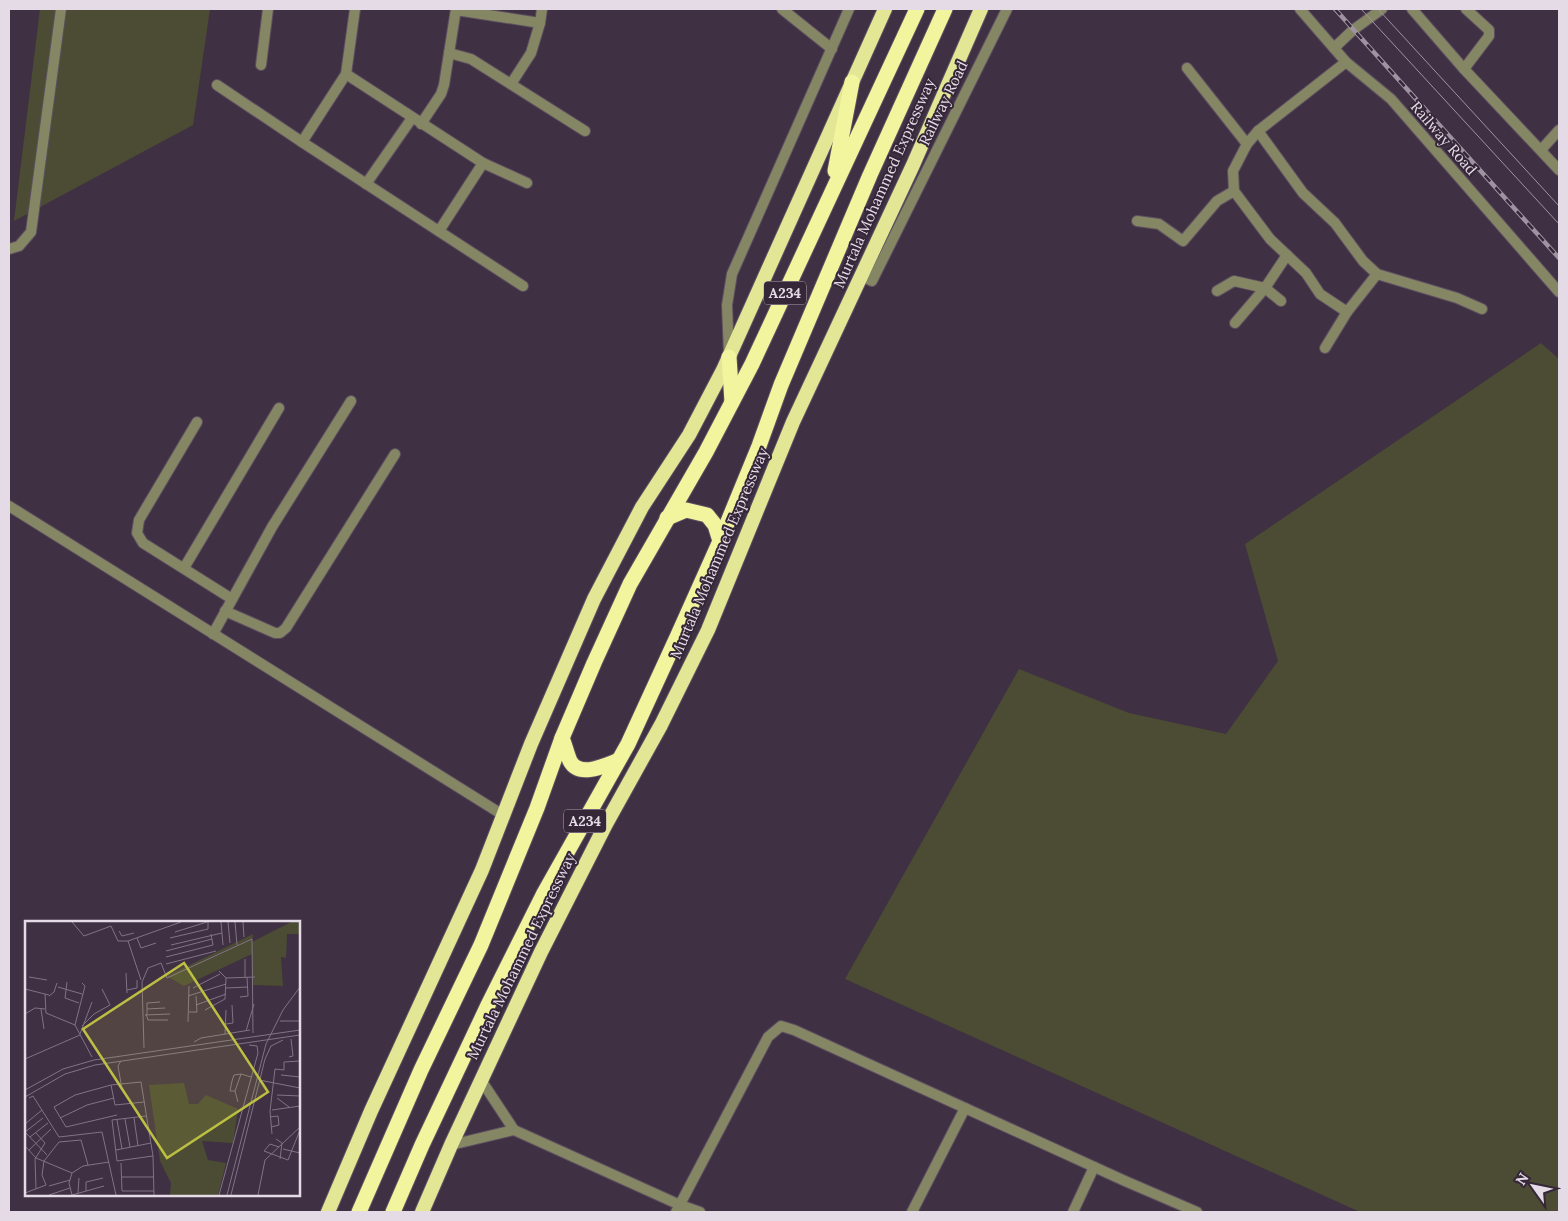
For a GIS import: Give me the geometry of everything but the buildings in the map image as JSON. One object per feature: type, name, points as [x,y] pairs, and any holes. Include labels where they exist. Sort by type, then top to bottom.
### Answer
[{"type":"highway","points":[[328,1212],[391,1067],[482,870],[560,673],[594,599],[642,507],[689,435],[729,357],[885,9]]},
{"type":"highway","name":"A234","points":[[359,1212],[421,1070],[481,946],[537,808],[562,738],[630,584],[752,364],[917,9]]},
{"type":"highway","name":"Murtala Mohammed Expressway","points":[[393,1212],[422,1145],[543,895],[628,744],[720,542],[759,446],[781,385],[870,175],[945,9]]},
{"type":"highway","name":"Murtala Mohammed Expressway","points":[[422,1212],[451,1145],[541,952],[575,883],[704,639],[793,422],[913,165],[981,9]]},
{"type":"highway","points":[[831,194],[852,82]]},
{"type":"highway","points":[[729,357],[732,402]]},
{"type":"highway","points":[[667,518],[686,510],[707,515],[715,525],[720,542]]},
{"type":"highway","points":[[562,738],[571,763],[580,769],[589,770],[617,761]]},
{"type":"street","points":[[9,249],[19,246],[31,232],[61,9]]},
{"type":"street","points":[[261,65],[268,9]]},
{"type":"street","points":[[302,142],[346,74],[355,9]]},
{"type":"street","points":[[366,184],[441,94],[456,9],[540,23]]},
{"type":"street","points":[[511,84],[532,53],[542,9]]},
{"type":"street","points":[[782,9],[832,49]]},
{"type":"street","points":[[729,357],[727,305],[732,274],[849,9]]},
{"type":"street","name":"Railway Road","points":[[861,276],[872,280],[1007,9]]},
{"type":"street","name":"Railway Road","points":[[1300,9],[1346,62],[1391,99],[1559,292]]},
{"type":"street","points":[[1334,48],[1382,9]]},
{"type":"street","points":[[1412,9],[1464,69],[1559,170]]},
{"type":"street","points":[[1464,69],[1489,36],[1489,30],[1466,9]]},
{"type":"street","points":[[449,53],[471,59],[586,131]]},
{"type":"street","points":[[1346,62],[1258,131],[1247,144],[1232,171],[1234,191],[1270,239],[1306,273],[1320,294],[1347,312]]},
{"type":"street","points":[[1187,68],[1247,144]]},
{"type":"street","points":[[346,74],[483,163],[527,183]]},
{"type":"street","points":[[217,85],[523,286]]},
{"type":"street","points":[[1541,150],[1559,130]]},
{"type":"street","points":[[1258,131],[1303,193],[1335,223],[1363,261],[1377,274],[1457,298],[1482,309]]},
{"type":"street","points":[[439,231],[483,163]]},
{"type":"street","points":[[1137,221],[1159,224],[1183,241],[1202,222],[1217,201],[1234,191]]},
{"type":"street","points":[[1235,323],[1265,288],[1287,255]]},
{"type":"street","points":[[1325,348],[1347,312],[1377,274]]},
{"type":"street","points":[[1218,291],[1234,280],[1265,288],[1281,301]]},
{"type":"street","points":[[213,634],[272,527],[351,401]]},
{"type":"street","points":[[184,568],[279,408]]},
{"type":"street","points":[[197,422],[139,520],[137,533],[144,543],[232,599]]},
{"type":"street","points":[[226,611],[275,634],[280,633],[286,628],[394,454]]},
{"type":"street","points":[[9,506],[503,814]]},
{"type":"street","points":[[678,1209],[768,1037],[781,1026],[802,1033],[1094,1167],[1197,1212]]},
{"type":"street","points":[[481,1080],[514,1130],[678,1209],[700,1212]]},
{"type":"street","points":[[912,1212],[965,1108]]},
{"type":"street","points":[[451,1145],[514,1130]]},
{"type":"street","points":[[1072,1212],[1094,1167]]},
{"type":"green space","points":[[40,9],[210,9],[193,125],[14,221]]},
{"type":"green space","points":[[1541,343],[1559,359],[1559,1212],[1360,1212],[845,979],[1019,669],[1129,713],[1226,734],[1278,661],[1245,544]]},
{"type":"tram line","points":[[1361,9],[1559,224]]},
{"type":"tram line","points":[[1378,9],[1559,206]]},
{"type":"railway","points":[[1335,9],[1559,258]]}]
